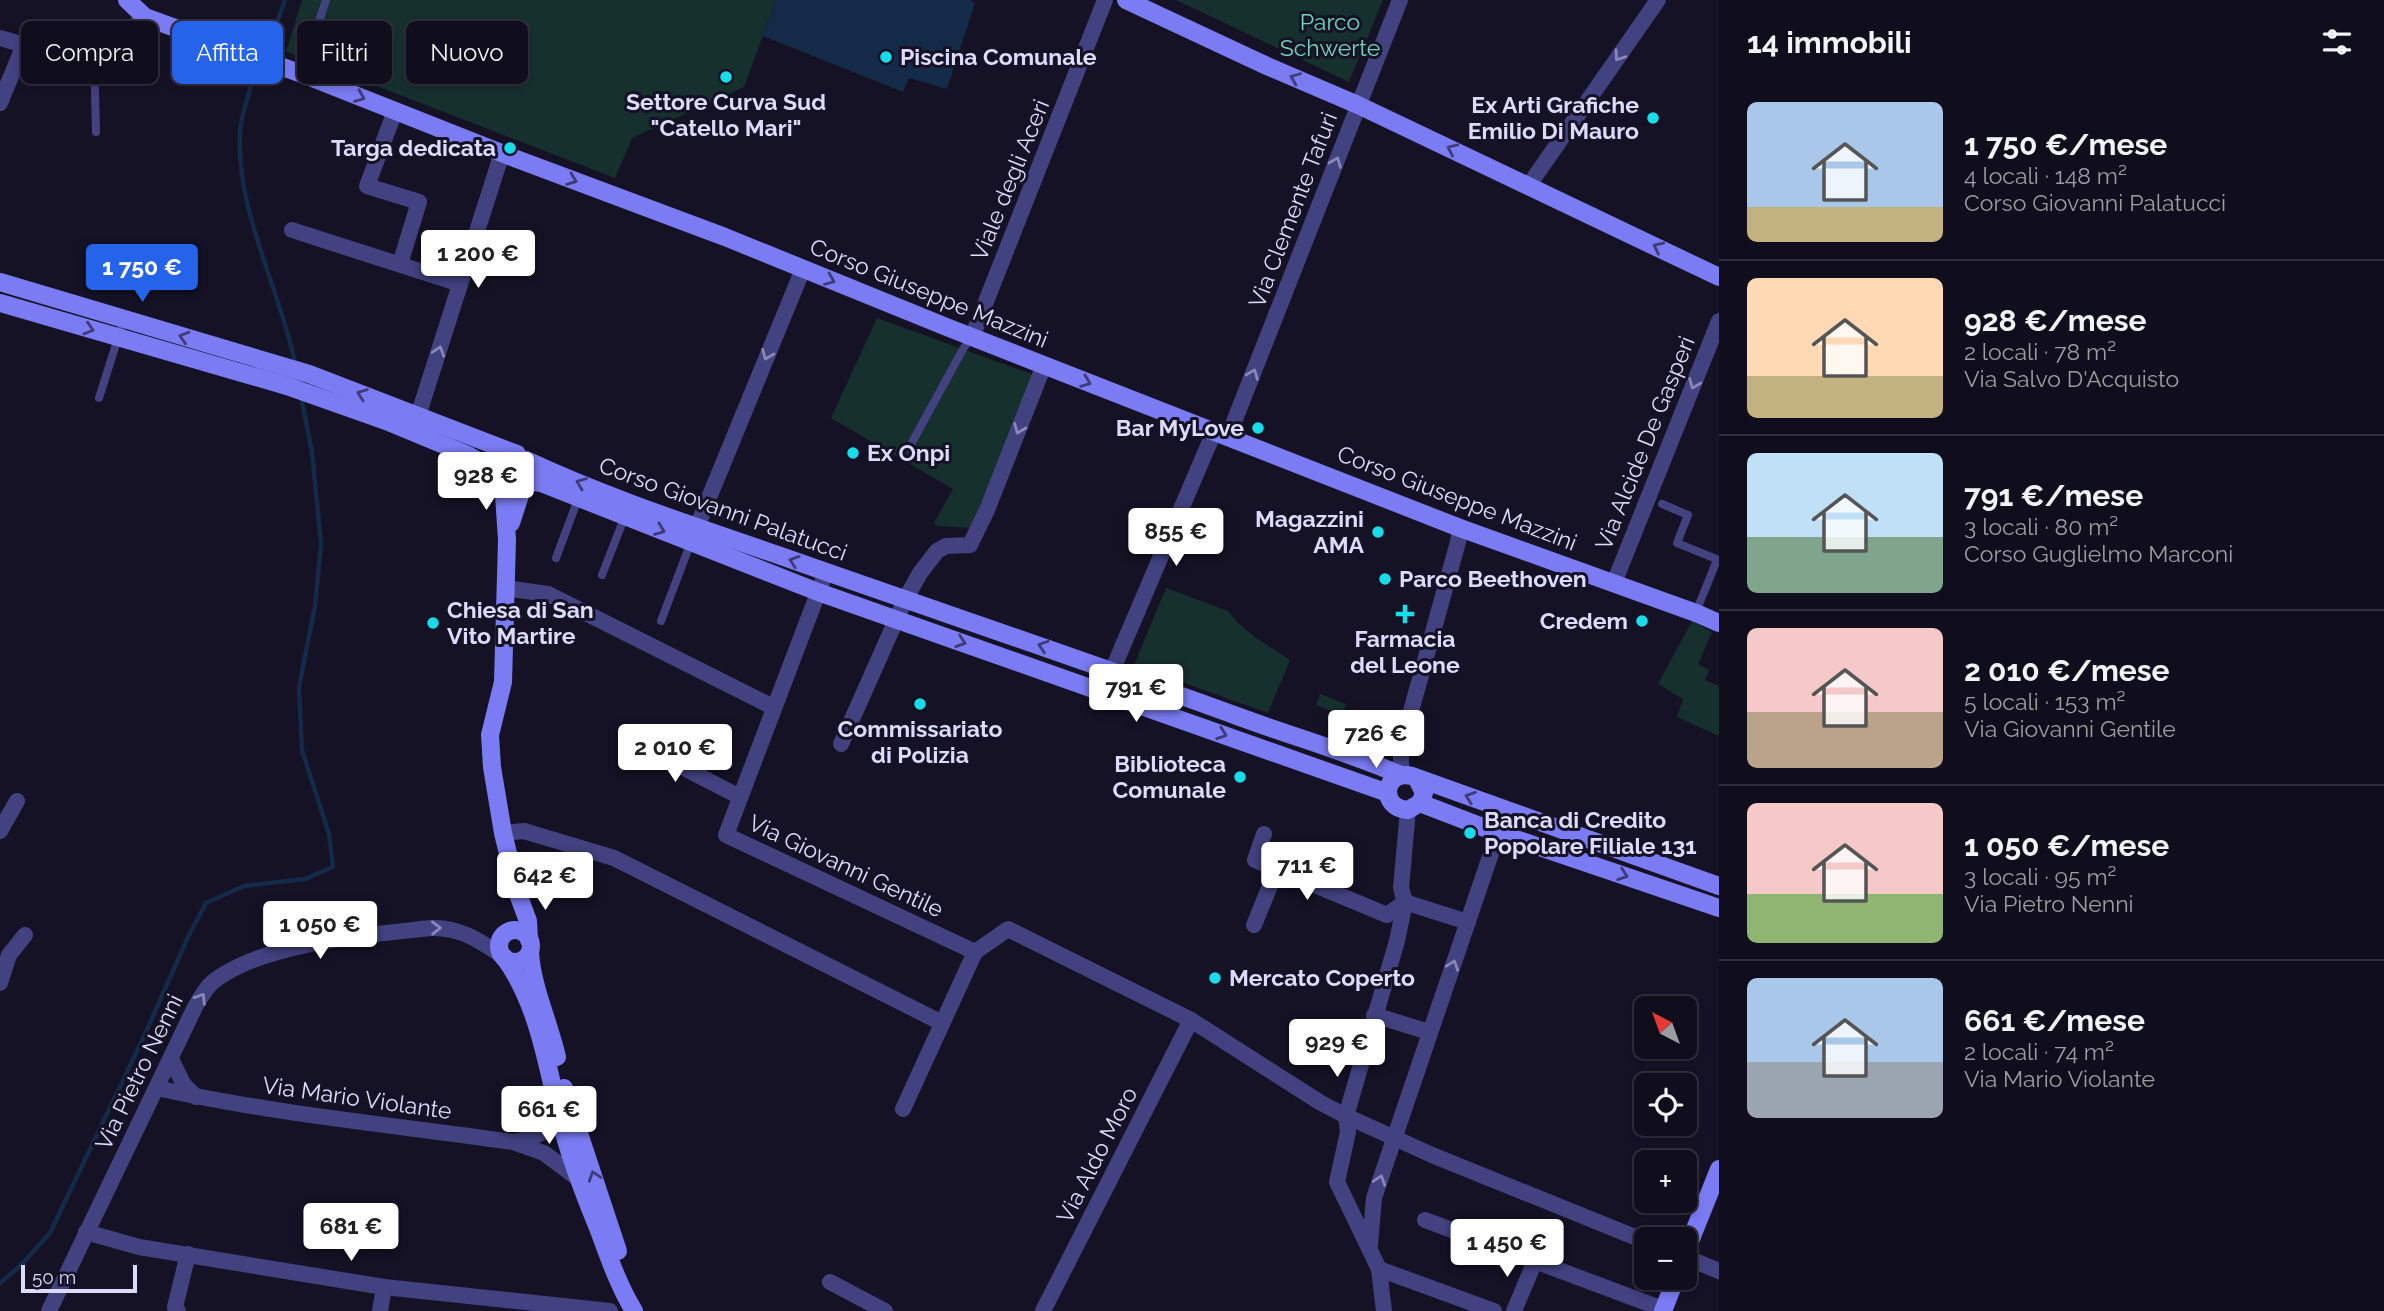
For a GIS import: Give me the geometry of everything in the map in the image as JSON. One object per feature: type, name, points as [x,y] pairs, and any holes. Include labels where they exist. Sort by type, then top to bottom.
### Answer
[{"type":"street","name":"Corso Giuseppe Mazzini","points":[[127,0],[145,17],[297,72]]},
{"type":"street","name":"Viale degli Aceri","points":[[972,337],[1105,0]]},
{"type":"street","points":[[1126,0],[1358,105],[1719,277]]},
{"type":"street","name":"Via Clemente Tafuri","points":[[1103,692],[1221,434],[1401,0]]},
{"type":"street","points":[[1529,185],[1658,0]]},
{"type":"street","points":[[140,21],[145,17]]},
{"type":"street","points":[[0,37],[21,44]]},
{"type":"street","points":[[0,103],[21,52]]},
{"type":"street","name":"Corso Giuseppe Mazzini","points":[[327,84],[724,237],[1460,528],[1696,613],[1719,624]]},
{"type":"street","points":[[395,111],[367,186],[419,202],[400,264]]},
{"type":"street","points":[[416,424],[502,153]]},
{"type":"street","points":[[292,230],[460,284]]},
{"type":"street","points":[[694,534],[803,270]]},
{"type":"street","name":"Corso Giovanni Palatucci","points":[[0,282],[309,373],[416,424],[480,462],[505,487],[514,489],[525,484],[541,483],[625,516],[826,572],[1719,886]]},
{"type":"street","name":"Corso Giovanni Palatucci","points":[[0,303],[521,457],[818,592],[1388,793]]},
{"type":"street","name":"Via Alcide De Gasperi","points":[[1614,583],[1719,321]]},
{"type":"street","points":[[208,364],[213,345]]},
{"type":"street","points":[[255,377],[267,361]]},
{"type":"street","points":[[841,744],[905,600],[920,573],[937,551],[946,545],[970,545],[1044,365]]},
{"type":"street","points":[[507,540],[530,474],[521,457],[511,454],[500,460],[495,471],[504,495],[507,540],[503,682],[490,735],[492,767],[503,832],[518,894],[528,921],[531,967],[550,1027],[567,1100],[635,1311]]},
{"type":"street","points":[[1401,774],[1401,747],[1460,528]]},
{"type":"street","name":"Via Giovanni Gentile","points":[[826,572],[726,835],[975,952]]},
{"type":"street","points":[[505,588],[548,594],[773,707]]},
{"type":"street","points":[[628,739],[740,797]]},
{"type":"street","points":[[1316,767],[1322,746]]},
{"type":"street","points":[[1401,774],[1391,782],[1388,793],[1396,808],[1414,807],[1498,833],[1719,908]]},
{"type":"street","points":[[1384,1311],[1379,1269],[1338,1182],[1348,1132],[1346,1116],[1398,942],[1405,902],[1401,888],[1414,807],[1424,793],[1401,774]]},
{"type":"street","points":[[0,831],[17,801]]},
{"type":"street","points":[[503,832],[524,831],[614,858],[942,1023]]},
{"type":"street","points":[[1370,1247],[1374,1198],[1498,833]]},
{"type":"street","points":[[1264,834],[1255,860],[1387,915],[1405,902]]},
{"type":"street","points":[[1591,864],[1599,842]]},
{"type":"street","points":[[1254,925],[1277,869]]},
{"type":"street","points":[[1684,896],[1692,876]]},
{"type":"street","points":[[518,894],[511,931],[501,940],[500,949],[517,974],[528,1000],[559,1116],[580,1180],[619,1286],[635,1311]]},
{"type":"street","points":[[1405,902],[1468,922]]},
{"type":"street","name":"Via Pietro Nenni","points":[[49,1311],[195,1007],[217,978],[280,951],[445,927],[473,936],[504,957]]},
{"type":"street","points":[[903,1109],[975,952],[1008,929],[1191,1020],[1321,1103],[1346,1116],[1634,1236]]},
{"type":"street","points":[[511,931],[520,931],[530,946]]},
{"type":"street","points":[[0,983],[9,955],[26,935]]},
{"type":"street","points":[[504,957],[516,962],[524,959],[530,946]]},
{"type":"street","points":[[1374,1015],[1429,1032]]},
{"type":"street","name":"Via Aldo Moro","points":[[1043,1311],[1191,1020]]},
{"type":"street","points":[[171,1059],[184,1086],[196,1097]]},
{"type":"street","name":"Via Mario Violante","points":[[157,1088],[307,1115],[513,1142],[544,1153],[580,1180]]},
{"type":"street","name":"Via Mario Violante","points":[[147,1107],[196,1097]]},
{"type":"street","name":"Via Mario Violante","points":[[513,1142],[534,1138],[551,1129],[559,1116]]},
{"type":"street","points":[[1696,1227],[1719,1169]]},
{"type":"street","points":[[1425,1220],[1663,1310],[1671,1290]]},
{"type":"street","points":[[86,1232],[139,1247],[384,1287],[610,1311]]},
{"type":"street","points":[[178,1311],[175,1307],[188,1254]]},
{"type":"street","points":[[1514,1311],[1535,1261]]},
{"type":"street","points":[[1697,1261],[1719,1271]]},
{"type":"street","points":[[1379,1269],[1494,1311]]},
{"type":"street","points":[[830,1282],[885,1311]]},
{"type":"street","points":[[380,1311],[384,1287]]},
{"type":"lane","points":[[319,21],[326,0]]},
{"type":"lane","points":[[95,84],[96,132]]},
{"type":"lane","points":[[99,398],[124,319]]},
{"type":"lane","points":[[909,448],[972,337]]},
{"type":"lane","points":[[556,558],[579,498]]},
{"type":"lane","points":[[1662,504],[1688,515],[1677,543],[1718,560],[1696,613]]},
{"type":"lane","points":[[602,575],[625,516]]},
{"type":"lane","points":[[661,621],[694,534]]},
{"type":"green space","points":[[302,0],[776,0],[744,87],[632,138],[615,178],[371,84],[392,84],[392,21],[297,21],[297,55],[286,51]]},
{"type":"green space","name":"Parco Schwerte","points":[[1176,0],[1383,0],[1349,82]]},
{"type":"green space","points":[[877,318],[1034,375],[971,528],[938,526],[934,523],[953,489],[831,418]]},
{"type":"green space","points":[[1166,588],[1228,611],[1256,638],[1290,660],[1268,713],[1134,665]]},
{"type":"green space","points":[[1692,621],[1712,632],[1698,664],[1709,670],[1705,680],[1719,686],[1719,736],[1677,717],[1683,699],[1658,684]]},
{"type":"green space","points":[[1320,694],[1346,704],[1342,715],[1316,705]]},
{"type":"water","name":"Piscina Comunale","points":[[776,0],[970,0],[975,3],[947,89],[909,78],[903,92],[763,36]]},
{"type":"waterway","points":[[278,21],[285,0]]},
{"type":"waterway","points":[[251,84],[240,128],[245,192],[295,363]]},
{"type":"waterway","points":[[0,1283],[20,1266],[50,1233],[206,903],[244,886],[305,879],[333,867],[329,834],[302,750],[299,687],[315,606],[321,544],[312,452],[301,396]]},
{"type":"place","name":"Piscina Comunale","points":[[886,57]]},
{"type":"place","name":"Settore Curva Sud \"Catello Mari\"","points":[[726,77]]},
{"type":"place","name":"Ex Arti Grafiche Emilio Di Mauro","points":[[1653,118]]},
{"type":"place","name":"Targa dedicata","points":[[510,148]]},
{"type":"place","name":"Bar MyLove","points":[[1258,428]]},
{"type":"place","name":"Ex Onpi","points":[[853,453]]},
{"type":"place","name":"Magazzini AMA","points":[[1378,532]]},
{"type":"place","name":"Parco Beethoven","points":[[1385,579]]},
{"type":"place","name":"Farmacia del Leone","points":[[1405,614]]},
{"type":"place","name":"Credem","points":[[1642,621]]},
{"type":"place","name":"Chiesa di San Vito Martire","points":[[433,623]]},
{"type":"place","name":"Commissariato di Polizia","points":[[920,704]]},
{"type":"place","name":"Biblioteca Comunale","points":[[1240,777]]},
{"type":"place","name":"Banca di Credito Popolare Filiale 131","points":[[1470,833]]},
{"type":"place","name":"Mercato Coperto","points":[[1215,978]]}]
